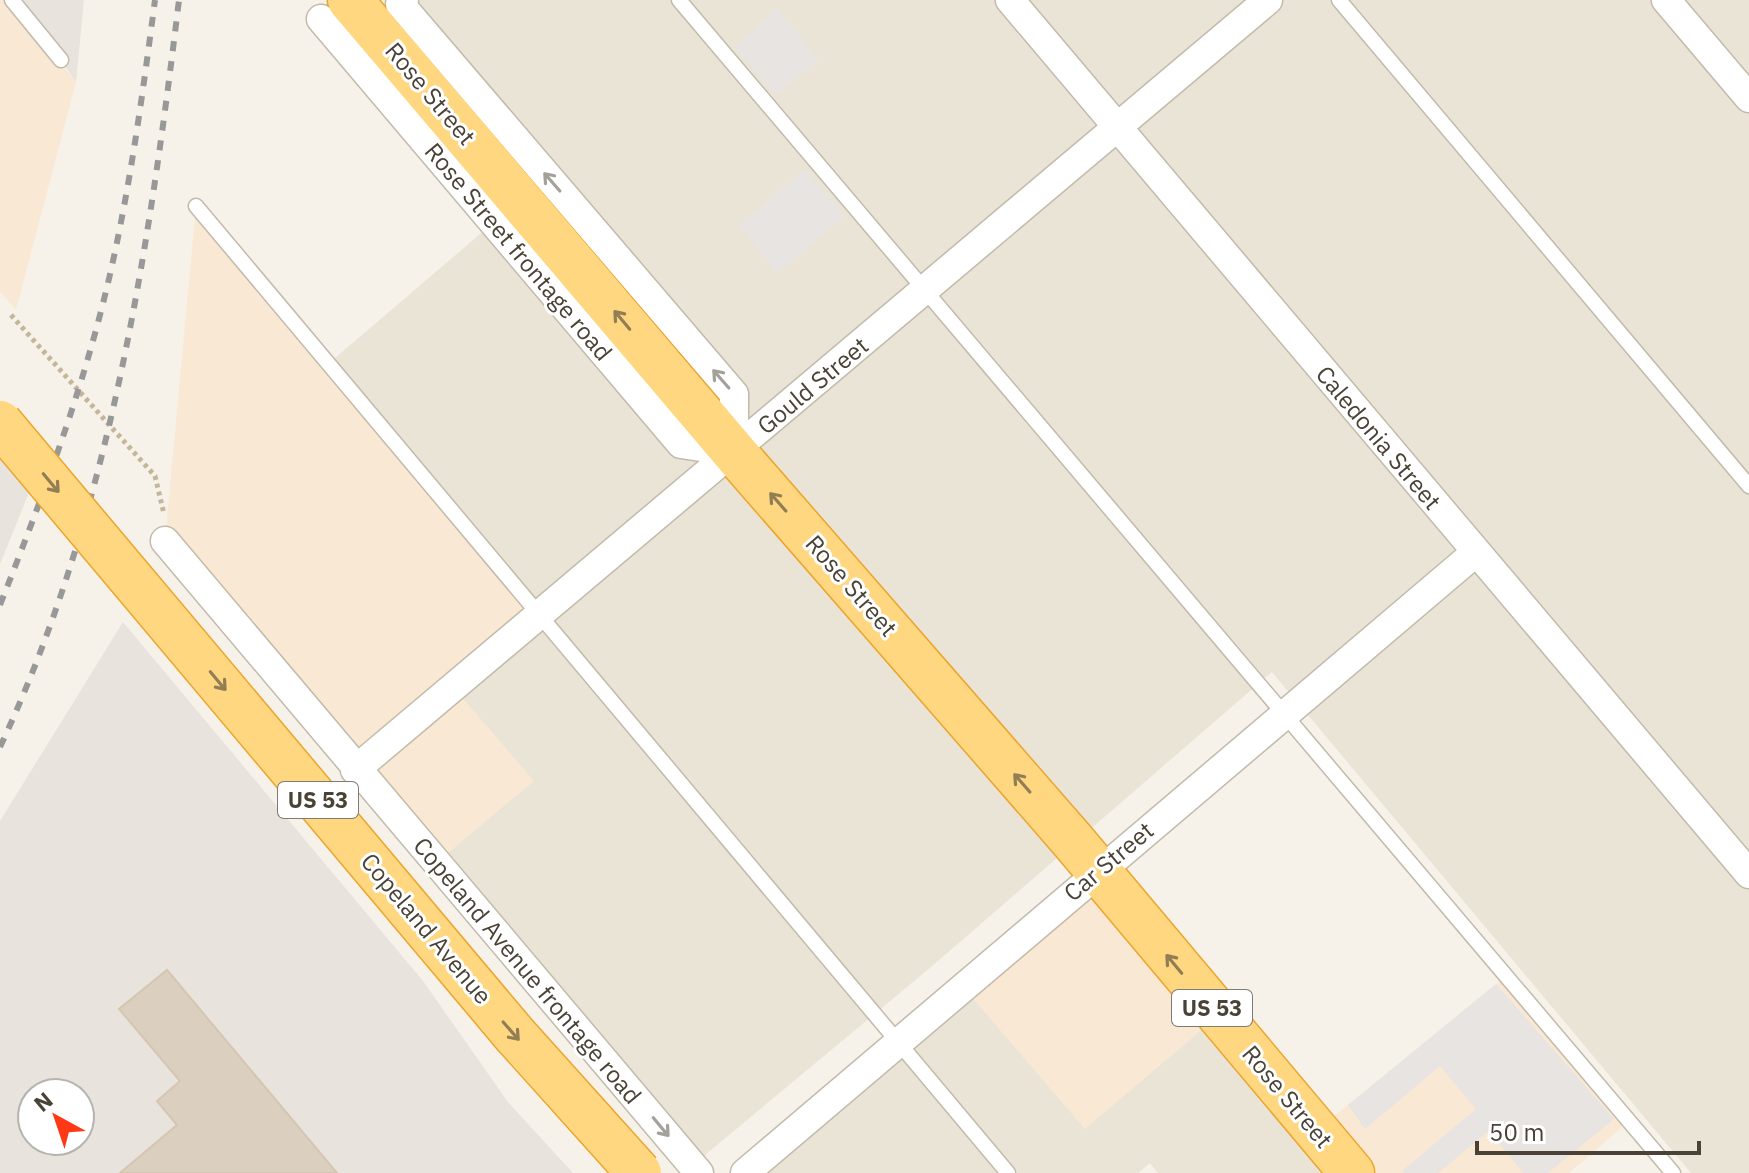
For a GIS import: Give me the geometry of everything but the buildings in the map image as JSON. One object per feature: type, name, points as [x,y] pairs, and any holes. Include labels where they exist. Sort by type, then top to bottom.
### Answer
[{"type":"highway","name":"Rose Street","points":[[335,10],[721,437],[1352,1173]]},
{"type":"highway","name":"Copeland Avenue","points":[[0,423],[505,1023],[639,1173]]},
{"type":"street","name":"Caledonia Street","points":[[1010,0],[1749,874]]},
{"type":"street","name":"Gould Street","points":[[355,770],[541,614],[721,437],[928,290],[1268,0]]},
{"type":"street","points":[[1666,0],[1749,98]]},
{"type":"street","points":[[400,1],[734,394],[721,437]]},
{"type":"street","name":"Copeland Avenue frontage road","points":[[165,541],[355,770],[699,1173]]},
{"type":"street","name":"Car Street","points":[[745,1173],[1475,553]]},
{"type":"lane","points":[[12,0],[61,60]]},
{"type":"lane","points":[[679,0],[928,290],[1673,1173]]},
{"type":"lane","points":[[1339,0],[1749,486]]},
{"type":"lane","points":[[196,206],[1008,1173]]},
{"type":"path","points":[[11,315],[155,476],[164,514],[165,541]]},
{"type":"shaded area","points":[[0,0],[8,0],[76,82],[16,310],[0,291]]},
{"type":"shaded area","points":[[16,0],[84,0],[76,82],[61,60]]},
{"type":"shaded area","points":[[396,0],[1749,0],[1749,1173],[1691,1173],[1272,672],[931,967],[693,1165],[435,864],[453,688],[328,364],[493,223]]},
{"type":"shaded area","points":[[777,9],[819,59],[776,95],[734,47]]},
{"type":"shaded area","points":[[805,169],[845,216],[777,273],[739,225]]},
{"type":"shaded area","points":[[196,206],[541,614],[454,688],[534,781],[435,864],[165,541]]},
{"type":"shaded area","points":[[0,423],[39,468],[0,564]]},
{"type":"shaded area","points":[[123,622],[423,981],[508,1102],[573,1173],[0,1173],[0,821]]},
{"type":"shaded area","points":[[1097,872],[1218,1016],[1085,1129],[963,987]]},
{"type":"shaded area","points":[[1506,976],[1629,1121],[1569,1173],[1352,1173],[1316,1131]]},
{"type":"shaded area","points":[[1496,984],[1614,1119],[1548,1173],[1523,1173],[1489,1131],[1438,1173],[1404,1173],[1402,1171],[1476,1109],[1440,1066],[1365,1129],[1348,1105]]},
{"type":"shaded area","points":[[963,987],[1218,1016],[1352,1173],[1158,1173],[1150,1163],[1138,1173],[745,1173]]},
{"type":"railway","points":[[0,605],[62,440],[101,313],[131,169],[155,0]]},
{"type":"railway","points":[[0,747],[38,658],[70,567],[97,475],[138,287],[179,0]]}]
